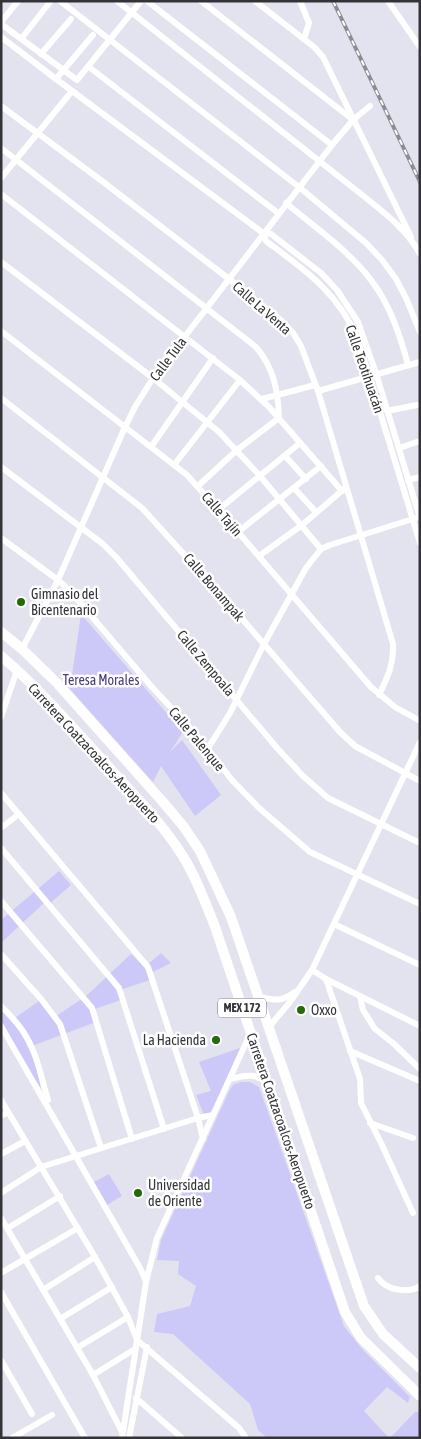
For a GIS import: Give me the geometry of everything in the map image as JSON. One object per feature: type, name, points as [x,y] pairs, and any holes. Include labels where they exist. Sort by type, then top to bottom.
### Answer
[{"type":"main road","name":"Carretera Coatzacoalcos-Aeropuerto","points":[[1,632],[22,649],[57,683],[184,827],[200,851],[230,917],[364,1306],[383,1334],[420,1368]]},
{"type":"main road","name":"Carretera Coatzacoalcos-Aeropuerto","points":[[1,656],[56,709],[170,836],[185,859],[197,882],[214,924],[345,1312],[362,1338],[420,1396]]},
{"type":"main road","points":[[117,777],[131,766]]},
{"type":"main road","points":[[214,924],[230,917]]},
{"type":"main road","points":[[296,1163],[305,1164],[314,1158]]},
{"type":"street","points":[[18,1],[1,23],[77,80],[141,1]]},
{"type":"street","points":[[60,1],[344,224],[382,260],[406,298],[420,332]]},
{"type":"street","points":[[117,1],[387,215],[415,245]]},
{"type":"street","points":[[147,1],[332,145]]},
{"type":"street","points":[[201,1],[353,120]]},
{"type":"street","points":[[255,1],[319,52],[327,64],[420,254]]},
{"type":"street","points":[[300,1],[309,23],[304,39]]},
{"type":"street","points":[[388,1],[420,47]]},
{"type":"street","points":[[21,39],[50,2]]},
{"type":"street","points":[[41,54],[71,19]]},
{"type":"street","points":[[56,79],[92,35]]},
{"type":"street","points":[[1,37],[263,233]]},
{"type":"street","points":[[89,67],[278,213]]},
{"type":"street","points":[[1,178],[72,91]]},
{"type":"street","name":"Calle La Venta","points":[[1,106],[229,279],[282,321],[293,333],[301,346],[316,388],[344,489],[362,535],[393,644],[394,657],[392,669],[380,695]]},
{"type":"street","name":"Calle Tula","points":[[22,649],[58,580],[125,427],[153,378],[319,161],[353,120],[370,106]]},
{"type":"street","points":[[1,148],[256,347],[272,374],[278,395],[279,418]]},
{"type":"street","points":[[1,194],[240,380],[262,400],[344,489],[302,525],[259,556]]},
{"type":"street","points":[[286,203],[340,247],[376,286],[386,302],[408,365]]},
{"type":"street","name":"Calle Teotihuacán","points":[[418,518],[352,326],[343,310],[316,279],[266,241],[263,233],[271,234],[321,273],[337,290],[358,322],[376,373],[408,480],[418,518],[420,543]]},
{"type":"street","points":[[1,262],[153,378],[207,422],[237,450],[322,549]]},
{"type":"street","points":[[331,295],[337,290]]},
{"type":"street","name":"Calle Tajín","points":[[1,331],[152,447],[198,486],[362,677],[395,708],[420,722]]},
{"type":"street","points":[[152,447],[213,358]]},
{"type":"street","points":[[262,400],[420,362]]},
{"type":"street","points":[[174,465],[240,380]]},
{"type":"street","name":"Calle Bonampak","points":[[1,398],[142,508],[340,732],[355,746],[420,781]]},
{"type":"street","points":[[387,411],[417,405]]},
{"type":"street","points":[[198,486],[237,450],[279,418]]},
{"type":"street","points":[[399,448],[420,441]]},
{"type":"street","points":[[218,510],[300,443]]},
{"type":"street","points":[[285,456],[306,479]]},
{"type":"street","points":[[238,532],[321,466]]},
{"type":"street","name":"Calle Zempoala","points":[[1,467],[103,544],[129,571],[290,763],[328,798],[420,843]]},
{"type":"street","points":[[408,480],[420,477]]},
{"type":"street","points":[[294,488],[316,512]]},
{"type":"street","points":[[207,750],[237,699],[290,593],[310,561],[322,549],[418,518]]},
{"type":"street","name":"Calle Palenque","points":[[1,538],[58,580],[86,607],[243,793],[310,852],[420,904]]},
{"type":"street","points":[[1,717],[17,670]]},
{"type":"street","points":[[268,1027],[312,970],[420,742]]},
{"type":"street","points":[[1,793],[149,970],[198,1118],[203,1139]]},
{"type":"street","points":[[1,828],[19,814]]},
{"type":"street","points":[[1,848],[119,988],[164,1129]]},
{"type":"street","points":[[1,901],[92,1008],[132,1139]]},
{"type":"street","points":[[334,924],[420,965]]},
{"type":"street","points":[[1,954],[47,1005],[60,1024],[101,1148]]},
{"type":"street","points":[[312,970],[326,979],[420,1026]]},
{"type":"street","points":[[326,979],[360,1080],[361,1103],[412,1213]]},
{"type":"street","points":[[258,996],[274,1001],[290,996],[299,988]]},
{"type":"street","points":[[360,996],[363,1010],[375,1029],[420,1069]]},
{"type":"street","points":[[1,1006],[24,1032],[32,1048],[50,1108]]},
{"type":"street","points":[[1,1026],[50,1108],[140,1268],[146,1282]]},
{"type":"street","points":[[122,1436],[146,1282],[157,1238],[250,1034]]},
{"type":"street","points":[[350,1051],[420,1082]]},
{"type":"street","points":[[230,1079],[248,1075],[258,1076],[269,1084]]},
{"type":"street","points":[[1,1100],[95,1257],[128,1317],[137,1340],[239,1428],[246,1438]]},
{"type":"street","points":[[1,1116],[8,1112]]},
{"type":"street","points":[[1,1193],[41,1167],[213,1115]]},
{"type":"street","points":[[370,1123],[413,1138]]},
{"type":"street","points":[[1,1154],[25,1140]]},
{"type":"street","points":[[8,1228],[60,1196]]},
{"type":"street","points":[[1,1218],[93,1375],[122,1436]]},
{"type":"street","points":[[1,1273],[78,1228]]},
{"type":"street","points":[[44,1290],[95,1257]]},
{"type":"street","points":[[378,1278],[384,1284],[401,1290],[414,1290],[420,1286]]},
{"type":"street","points":[[60,1319],[112,1287]]},
{"type":"street","points":[[1,1292],[85,1438]]},
{"type":"street","points":[[77,1348],[128,1317]]},
{"type":"street","points":[[129,1438],[147,1347]]},
{"type":"street","points":[[93,1375],[135,1349]]},
{"type":"street","points":[[1,1360],[32,1414]]},
{"type":"street","points":[[136,1398],[182,1438]]},
{"type":"street","points":[[12,1438],[52,1415]]},
{"type":"green space","name":"Teresa Morales","points":[[81,614],[183,732],[170,752],[182,740],[221,795],[195,816],[161,766],[153,782],[70,689]]},
{"type":"green space","points":[[59,871],[71,885],[48,905],[45,902],[1,943],[1,920]]},
{"type":"green space","points":[[161,953],[171,963],[153,972],[148,964]]},
{"type":"green space","points":[[131,954],[145,968],[150,980],[123,989],[121,1000],[92,1010],[96,1022],[32,1046],[41,1089],[1,1023],[1,1009],[12,1020],[39,1001],[53,1018],[85,997]]},
{"type":"green space","points":[[240,1048],[213,1113],[204,1115],[196,1095],[211,1091],[199,1062]]},
{"type":"green space","points":[[250,1082],[259,1087],[344,1326],[362,1349],[410,1397],[408,1403],[387,1387],[364,1411],[389,1438],[267,1438],[258,1430],[250,1404],[173,1334],[154,1332],[157,1314],[190,1306],[196,1286],[178,1274],[179,1261],[157,1260],[161,1240],[230,1089],[234,1084]]},
{"type":"green space","points":[[109,1174],[122,1196],[107,1205],[94,1182]]},
{"type":"green space","points":[[415,1412],[420,1412],[420,1438],[390,1438]]},
{"type":"railway","points":[[333,1],[420,182]]},
{"type":"place","name":"Gimnasio del Bicentenario","points":[[21,602]]},
{"type":"place","name":"Oxxo","points":[[301,1010]]},
{"type":"place","name":"La Hacienda","points":[[216,1040]]},
{"type":"place","name":"Universidad de Oriente","points":[[138,1193]]}]
